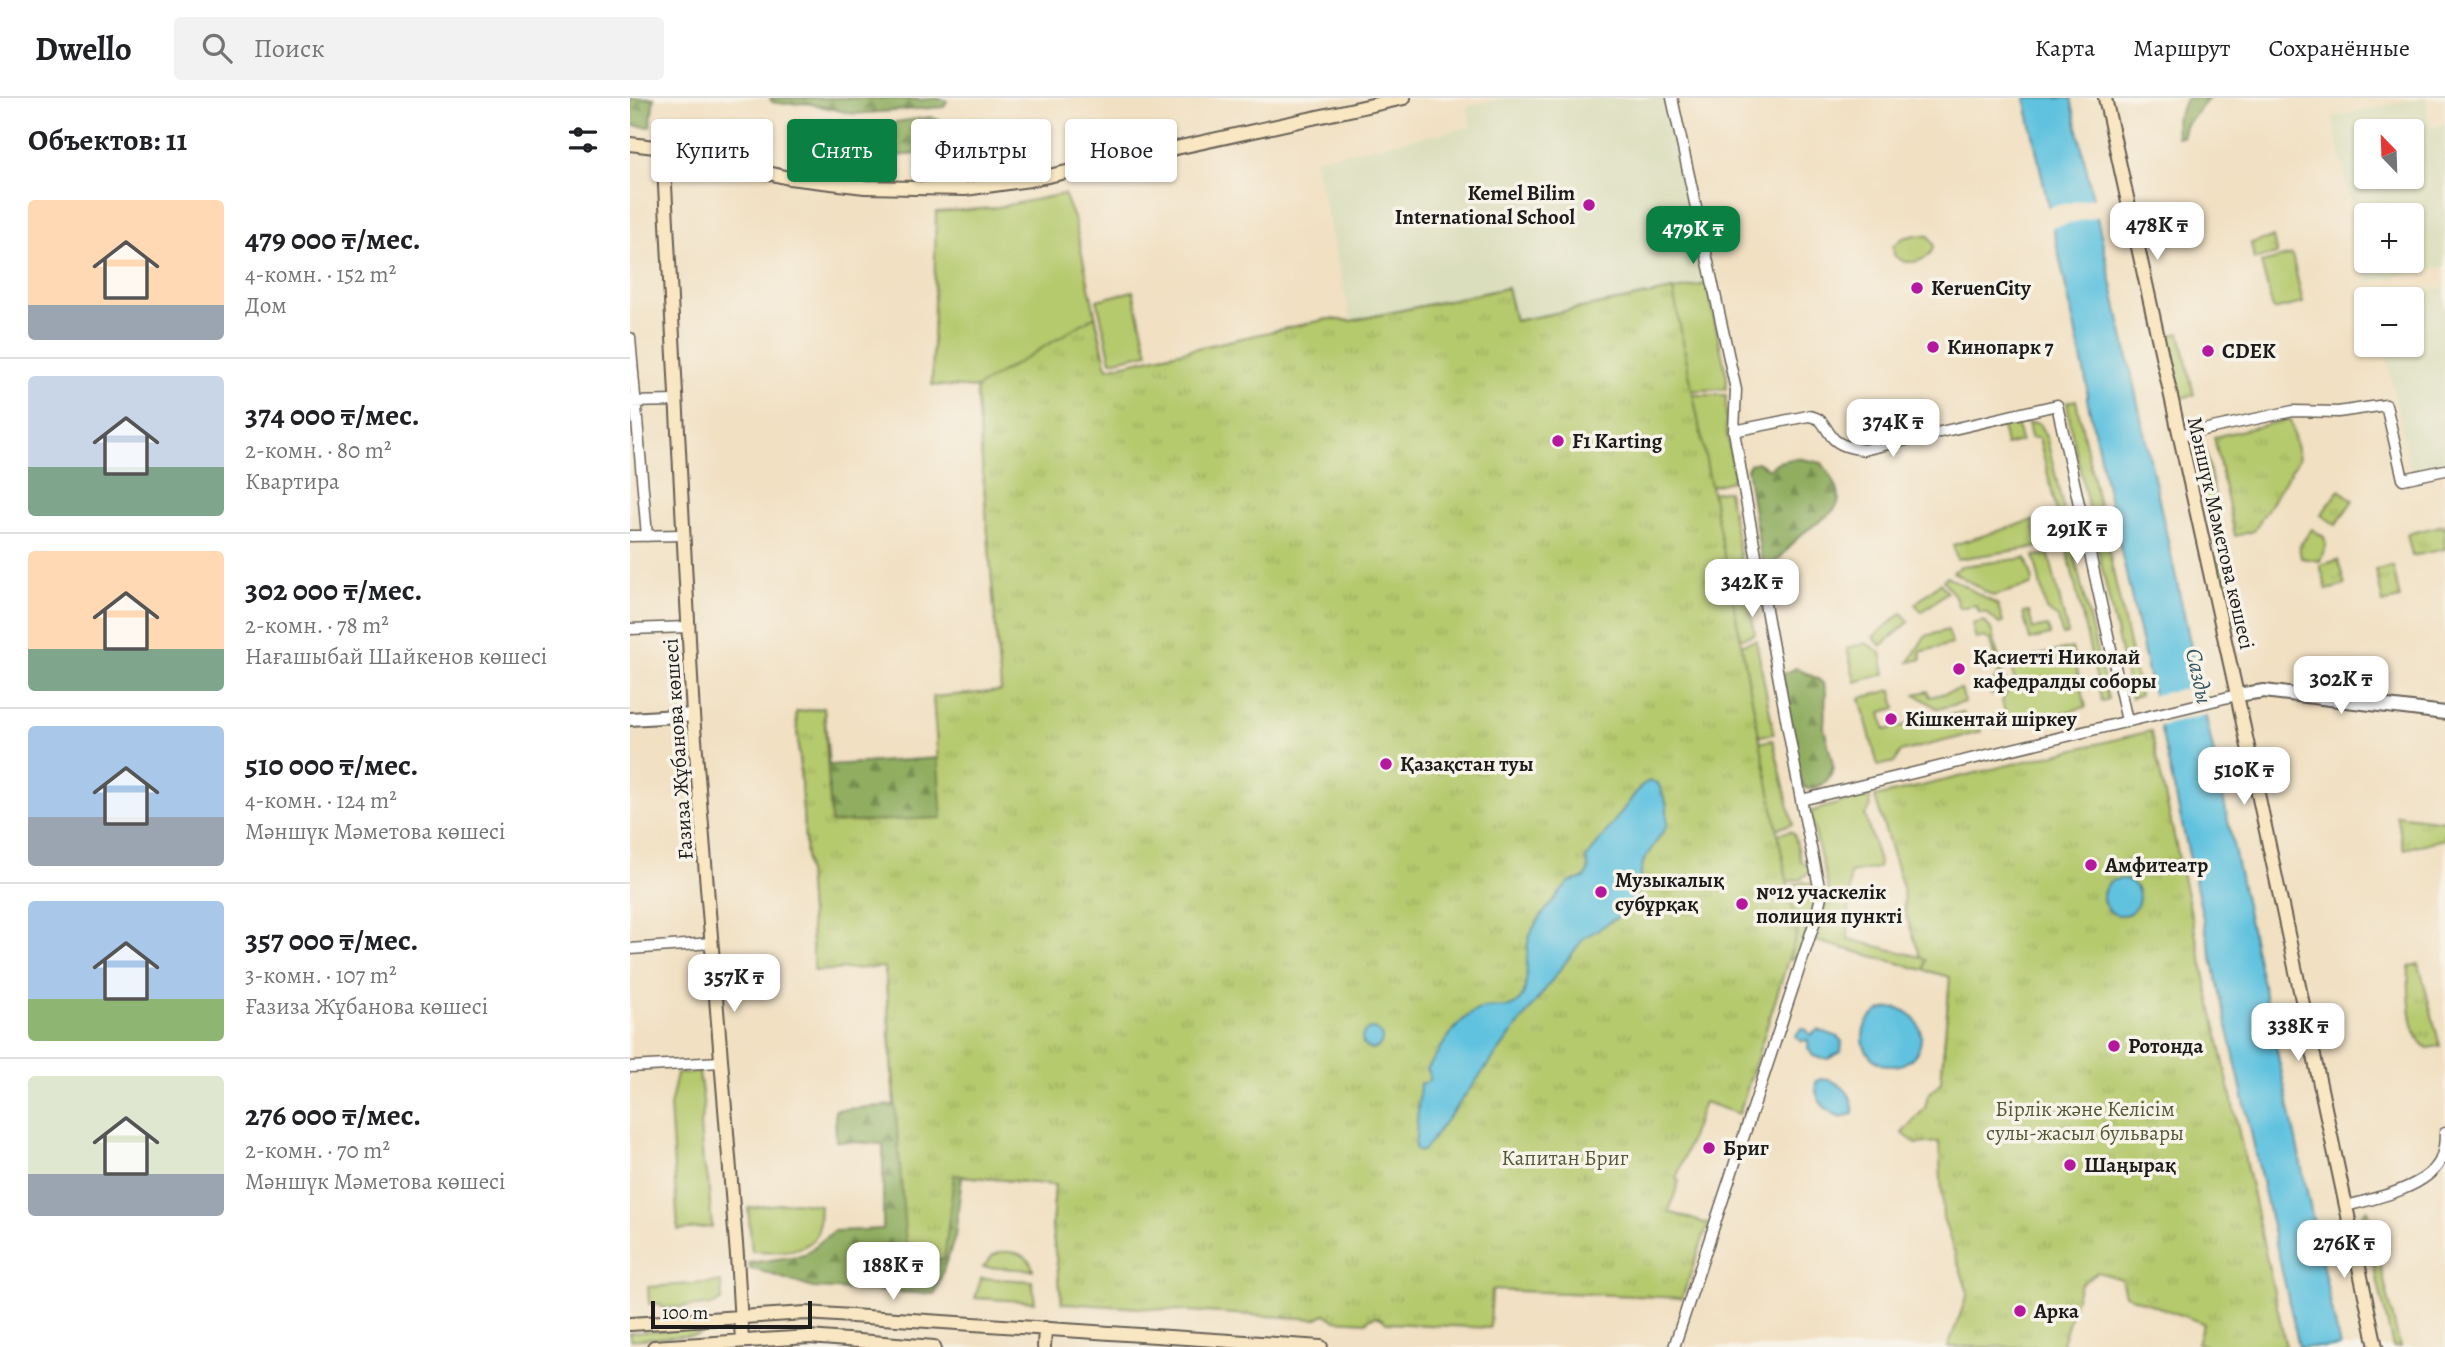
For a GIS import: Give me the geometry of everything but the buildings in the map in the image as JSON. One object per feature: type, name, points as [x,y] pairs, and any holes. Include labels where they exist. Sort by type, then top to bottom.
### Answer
[{"type":"main road","points":[[773,174],[865,187],[965,189],[1030,180],[1404,98]]},
{"type":"main road","name":"Мәншүк Мәметова көшесі","points":[[2105,98],[2237,695],[2376,1347]]},
{"type":"main road","points":[[630,144],[651,147]]},
{"type":"main road","name":"Ғазиза Жұбанова көшесі","points":[[665,182],[693,715],[742,1344]]},
{"type":"main road","points":[[630,1324],[806,1312],[1045,1328],[1122,1340],[1321,1347]]},
{"type":"main road","points":[[1044,1347],[1045,1328]]},
{"type":"main road","points":[[654,1347],[742,1344],[809,1337],[934,1347]]},
{"type":"street","points":[[1672,98],[1736,390],[1734,431],[1821,896],[1674,1347]]},
{"type":"street","points":[[630,338],[633,402],[646,536]]},
{"type":"street","points":[[633,402],[676,401]]},
{"type":"street","points":[[1734,431],[1808,416],[1817,417],[1825,422],[1833,439],[1863,450],[2057,405],[2127,720]]},
{"type":"street","points":[[2179,435],[2293,411],[2338,412],[2386,405],[2403,479],[2445,470]]},
{"type":"street","points":[[630,536],[682,535]]},
{"type":"street","points":[[630,629],[688,627]]},
{"type":"street","points":[[1801,800],[2207,701],[2264,691],[2445,713]]},
{"type":"street","points":[[630,719],[693,715]]},
{"type":"street","points":[[630,949],[712,943]]},
{"type":"street","points":[[630,1067],[721,1062]]},
{"type":"street","points":[[2346,1206],[2385,1196],[2425,1177],[2440,1162],[2445,1133]]},
{"type":"shaded area","name":"Kemel Bilim International School","points":[[1504,98],[1665,98],[1707,284],[1515,321],[1507,288],[1351,321],[1314,159],[1471,127],[1467,107]]},
{"type":"shaded area","points":[[2425,98],[2432,127],[2445,125],[2445,266],[2424,271],[2424,203],[2354,203],[2354,221],[2332,117]]},
{"type":"shaded area","points":[[2365,273],[2413,273],[2367,283]]},
{"type":"shaded area","points":[[2445,287],[2445,463],[2410,470],[2386,357],[2424,357],[2424,291]]},
{"type":"green space","points":[[630,98],[654,98],[650,127],[630,125]]},
{"type":"green space","points":[[770,98],[894,98],[947,101],[944,107],[854,114],[806,103],[772,102]]},
{"type":"green space","points":[[2187,98],[2209,98],[2185,126],[2182,137],[2177,137],[2176,119]]},
{"type":"green space","points":[[911,120],[911,155],[897,156],[897,122]]},
{"type":"green space","points":[[1064,194],[1074,218],[1107,368],[1328,319],[1351,321],[1507,288],[1515,321],[1707,284],[1727,378],[1726,389],[1684,391],[999,671],[976,388],[932,385],[936,212],[993,208]]},
{"type":"green space","points":[[1929,236],[1934,246],[1927,256],[1911,262],[1894,255],[1893,246],[1903,238]]},
{"type":"green space","points":[[2273,237],[2277,254],[2254,259],[2251,243]]},
{"type":"green space","points":[[2292,255],[2303,303],[2273,310],[2261,263]]},
{"type":"green space","name":"Капитан Бриг","points":[[1507,288],[1515,321],[1673,290],[1797,932],[1739,1114],[1704,1102],[1676,1179],[1679,1181],[1669,1212],[1708,1224],[1682,1298],[1492,1290],[1490,1328],[1386,1323],[1376,1317],[1366,1322],[1334,1320],[1325,1314],[1315,1319],[1062,1303],[1052,1228],[1055,1185],[954,1175],[944,1259],[907,1258],[885,967],[814,971],[796,712],[824,708],[831,823],[942,818],[933,697],[1001,691],[976,388],[1095,316],[1107,368],[1328,319],[1351,321]]},
{"type":"green space","points":[[1133,291],[1148,353],[1111,361],[1097,300]]},
{"type":"green space","points":[[2180,333],[2194,395],[2181,398],[2168,336]]},
{"type":"green space","points":[[1692,395],[1726,395],[1726,428],[1734,473],[1732,481],[1696,490]]},
{"type":"green space","points":[[2076,400],[2140,695],[2131,698],[2071,429],[2067,402]]},
{"type":"green space","points":[[2016,419],[2021,441],[2006,445],[2001,422]]},
{"type":"green space","points":[[2290,419],[2299,458],[2254,531],[2235,536],[2214,437]]},
{"type":"green space","points":[[2028,423],[2039,423],[2047,439],[2108,699],[2102,702],[2065,541],[2052,539],[2046,517],[2057,512],[2039,438],[2031,438]]},
{"type":"green space","points":[[2205,448],[2225,544],[2215,546],[2194,450]]},
{"type":"green space","points":[[1797,458],[1822,463],[1832,478],[1839,498],[1832,512],[1802,534],[1771,565],[1765,563],[1761,557],[1747,469],[1750,464],[1757,462],[1769,469],[1778,462]]},
{"type":"green space","points":[[2339,490],[2353,500],[2336,525],[2321,515]]},
{"type":"green space","points":[[1728,491],[1755,634],[1724,644],[1703,494]]},
{"type":"green space","points":[[2033,520],[2039,547],[1957,559],[1953,545]]},
{"type":"green space","points":[[2444,525],[2445,549],[2412,556],[2407,534]]},
{"type":"green space","points":[[2312,529],[2324,537],[2326,545],[2320,561],[2301,558],[2299,546]]},
{"type":"green space","points":[[2049,555],[2068,634],[2062,635],[2058,618],[2046,610],[2034,556]]},
{"type":"green space","points":[[2026,558],[2033,580],[2031,585],[1993,596],[1953,572],[1962,566]]},
{"type":"green space","points":[[2229,560],[2243,623],[2232,625],[2218,562]]},
{"type":"green space","points":[[2338,560],[2345,585],[2327,590],[2320,565]]},
{"type":"green space","points":[[2393,566],[2400,599],[2383,603],[2376,570]]},
{"type":"green space","points":[[1947,576],[1998,605],[2003,623],[1999,624],[1987,613],[1979,612],[1976,605],[1959,608],[1955,596],[1943,580]]},
{"type":"green space","points":[[1940,583],[1947,592],[1922,612],[1915,604]]},
{"type":"green space","points":[[2029,612],[2033,629],[2048,626],[2050,635],[2030,640],[2023,613]]},
{"type":"green space","points":[[1902,613],[1909,622],[1881,646],[1873,637]]},
{"type":"green space","points":[[1984,621],[1991,629],[2005,682],[1998,693],[1991,695],[1988,684],[1994,681],[1999,672],[1991,641],[1984,637],[1976,639],[1972,624]]},
{"type":"green space","points":[[1948,630],[1952,644],[1920,652],[1922,659],[1909,662],[1925,636]]},
{"type":"green space","points":[[1756,640],[1774,734],[1739,739],[1726,649]]},
{"type":"green space","points":[[1866,643],[1881,653],[1885,674],[1855,682],[1847,648]]},
{"type":"green space","points":[[2072,648],[2086,707],[1996,729],[1993,716],[2005,713],[2002,701],[2014,680],[2012,667],[2035,661],[2034,656]]},
{"type":"green space","points":[[1796,668],[1824,684],[1824,727],[1834,769],[1824,783],[1808,789],[1800,778],[1783,674]]},
{"type":"green space","points":[[1961,689],[1965,702],[1938,709],[1915,694],[1928,691],[1930,697]]},
{"type":"green space","points":[[1892,690],[1896,708],[1881,712],[1885,730],[1963,712],[1966,723],[1978,721],[1981,732],[1900,752],[1895,762],[1878,766],[1860,698]]},
{"type":"green space","points":[[933,697],[1050,1057],[1062,1303],[1052,1228],[1055,1185],[962,1176],[955,1237],[935,1294],[813,1288],[750,1269],[749,1263],[804,1255],[834,1231],[883,1229],[883,1144],[836,1141],[835,1110],[894,1105],[885,966],[814,971],[796,712],[824,708],[829,765],[939,758]]},
{"type":"green space","name":"Бірлік және Келісім сулы-жасыл бульвары","points":[[2151,731],[2286,1347],[2209,1347],[2197,1343],[2203,1323],[2125,1295],[2121,1279],[2097,1272],[2080,1285],[2061,1347],[1948,1347],[1968,1293],[1943,1218],[1939,1142],[1917,1144],[1902,1133],[1925,1108],[1928,1095],[1941,1082],[1950,977],[1924,970],[1926,960],[1921,958],[1905,912],[1903,888],[1875,797]]},
{"type":"green space","points":[[1773,740],[1793,824],[1775,829],[1756,743]]},
{"type":"green space","points":[[1860,797],[1869,797],[1871,807],[1865,815],[1879,862],[1878,868],[1850,873],[1848,939],[1921,957],[1905,912],[1903,888],[1875,797],[2042,1045],[1928,1095],[1941,1082],[1950,977],[1816,941],[1829,891],[1810,812]]},
{"type":"green space","points":[[2396,815],[2445,821],[2445,839],[2404,849]]},
{"type":"green space","points":[[1790,831],[1794,833],[1801,861],[1809,866],[1810,871],[1801,879],[1785,882],[1774,835]]},
{"type":"green space","points":[[1803,882],[1812,884],[1817,905],[1799,954],[1789,960],[1778,955],[1785,888]]},
{"type":"green space","points":[[2419,964],[2440,1046],[2428,1048],[2421,1043],[2413,1024],[2409,999],[2409,966]]},
{"type":"green space","points":[[699,1072],[704,1108],[700,1124],[703,1163],[708,1179],[712,1227],[678,1230],[670,1106],[677,1074]]},
{"type":"green space","points":[[795,1202],[820,1205],[818,1231],[812,1241],[788,1251],[752,1251],[748,1208]]},
{"type":"green space","points":[[2367,1209],[2400,1347],[2393,1347],[2363,1220],[2363,1213]]},
{"type":"green space","points":[[1012,1252],[1026,1257],[1033,1270],[983,1267],[993,1255]]},
{"type":"green space","points":[[981,1278],[1032,1281],[1035,1302],[975,1298]]},
{"type":"green space","points":[[721,1282],[722,1300],[714,1305],[662,1308],[661,1304],[649,1304],[648,1287]]},
{"type":"green space","points":[[699,1328],[699,1335],[630,1340],[630,1333]]},
{"type":"water","points":[[2025,98],[2071,98],[2340,1347],[2299,1347],[2087,399],[2087,385]]},
{"type":"water","points":[[1649,781],[1658,783],[1667,805],[1667,826],[1644,860],[1634,901],[1618,917],[1584,938],[1424,1150],[1419,1152],[1415,1148],[1420,1083],[1429,1080],[1427,1069],[1451,1033],[1467,1017],[1484,1008],[1515,1004],[1523,996],[1529,938],[1535,924],[1569,882],[1585,878],[1589,869],[1586,859],[1641,786]]},
{"type":"water","points":[[2121,879],[2134,884],[2139,897],[2134,910],[2121,915],[2108,910],[2103,897],[2108,884]]},
{"type":"water","points":[[1892,1008],[1903,1010],[1916,1021],[1921,1037],[1919,1048],[1908,1061],[1892,1066],[1881,1064],[1868,1053],[1863,1037],[1865,1026],[1876,1013]]},
{"type":"water","points":[[1802,1028],[1810,1035],[1818,1030],[1839,1037],[1842,1042],[1841,1052],[1828,1059],[1813,1056],[1808,1048],[1808,1040],[1801,1041],[1795,1036]]},
{"type":"water","points":[[1372,1029],[1379,1032],[1382,1039],[1379,1046],[1372,1049],[1365,1046],[1362,1039],[1365,1032]]},
{"type":"water","points":[[1820,1079],[1833,1082],[1844,1089],[1851,1100],[1853,1114],[1841,1117],[1822,1104],[1816,1088],[1816,1082]]},
{"type":"pier","points":[[2096,197],[2100,216],[2050,228],[2045,208]]},
{"type":"pier","points":[[2203,684],[2209,714],[2156,727],[2150,696]]},
{"type":"place","name":"Kemel Bilim International School","points":[[1589,205]]},
{"type":"place","name":"KeruenCity","points":[[1917,288]]},
{"type":"place","name":"Кинопарк 7","points":[[1933,347]]},
{"type":"place","name":"CDEK","points":[[2208,351]]},
{"type":"place","name":"F1 Karting","points":[[1558,441]]},
{"type":"place","name":"Қасиетті Николай кафедралды соборы","points":[[1959,669]]},
{"type":"place","name":"Кішкентай шіркеу","points":[[1891,719]]},
{"type":"place","name":"Қазақстан туы","points":[[1386,764]]},
{"type":"place","name":"Амфитеатр","points":[[2091,865]]},
{"type":"place","name":"Музыкалық субұрқақ","points":[[1601,892]]},
{"type":"place","name":"№12 учаскелік полиция пункті","points":[[1742,904]]},
{"type":"place","name":"Ротонда","points":[[2114,1046]]},
{"type":"place","name":"Бриг","points":[[1709,1148]]},
{"type":"place","name":"Шаңырақ","points":[[2070,1165]]},
{"type":"place","name":"Арка","points":[[2020,1311]]},
{"type":"water label","name":"Сазды","points":[[2199,676]]}]
